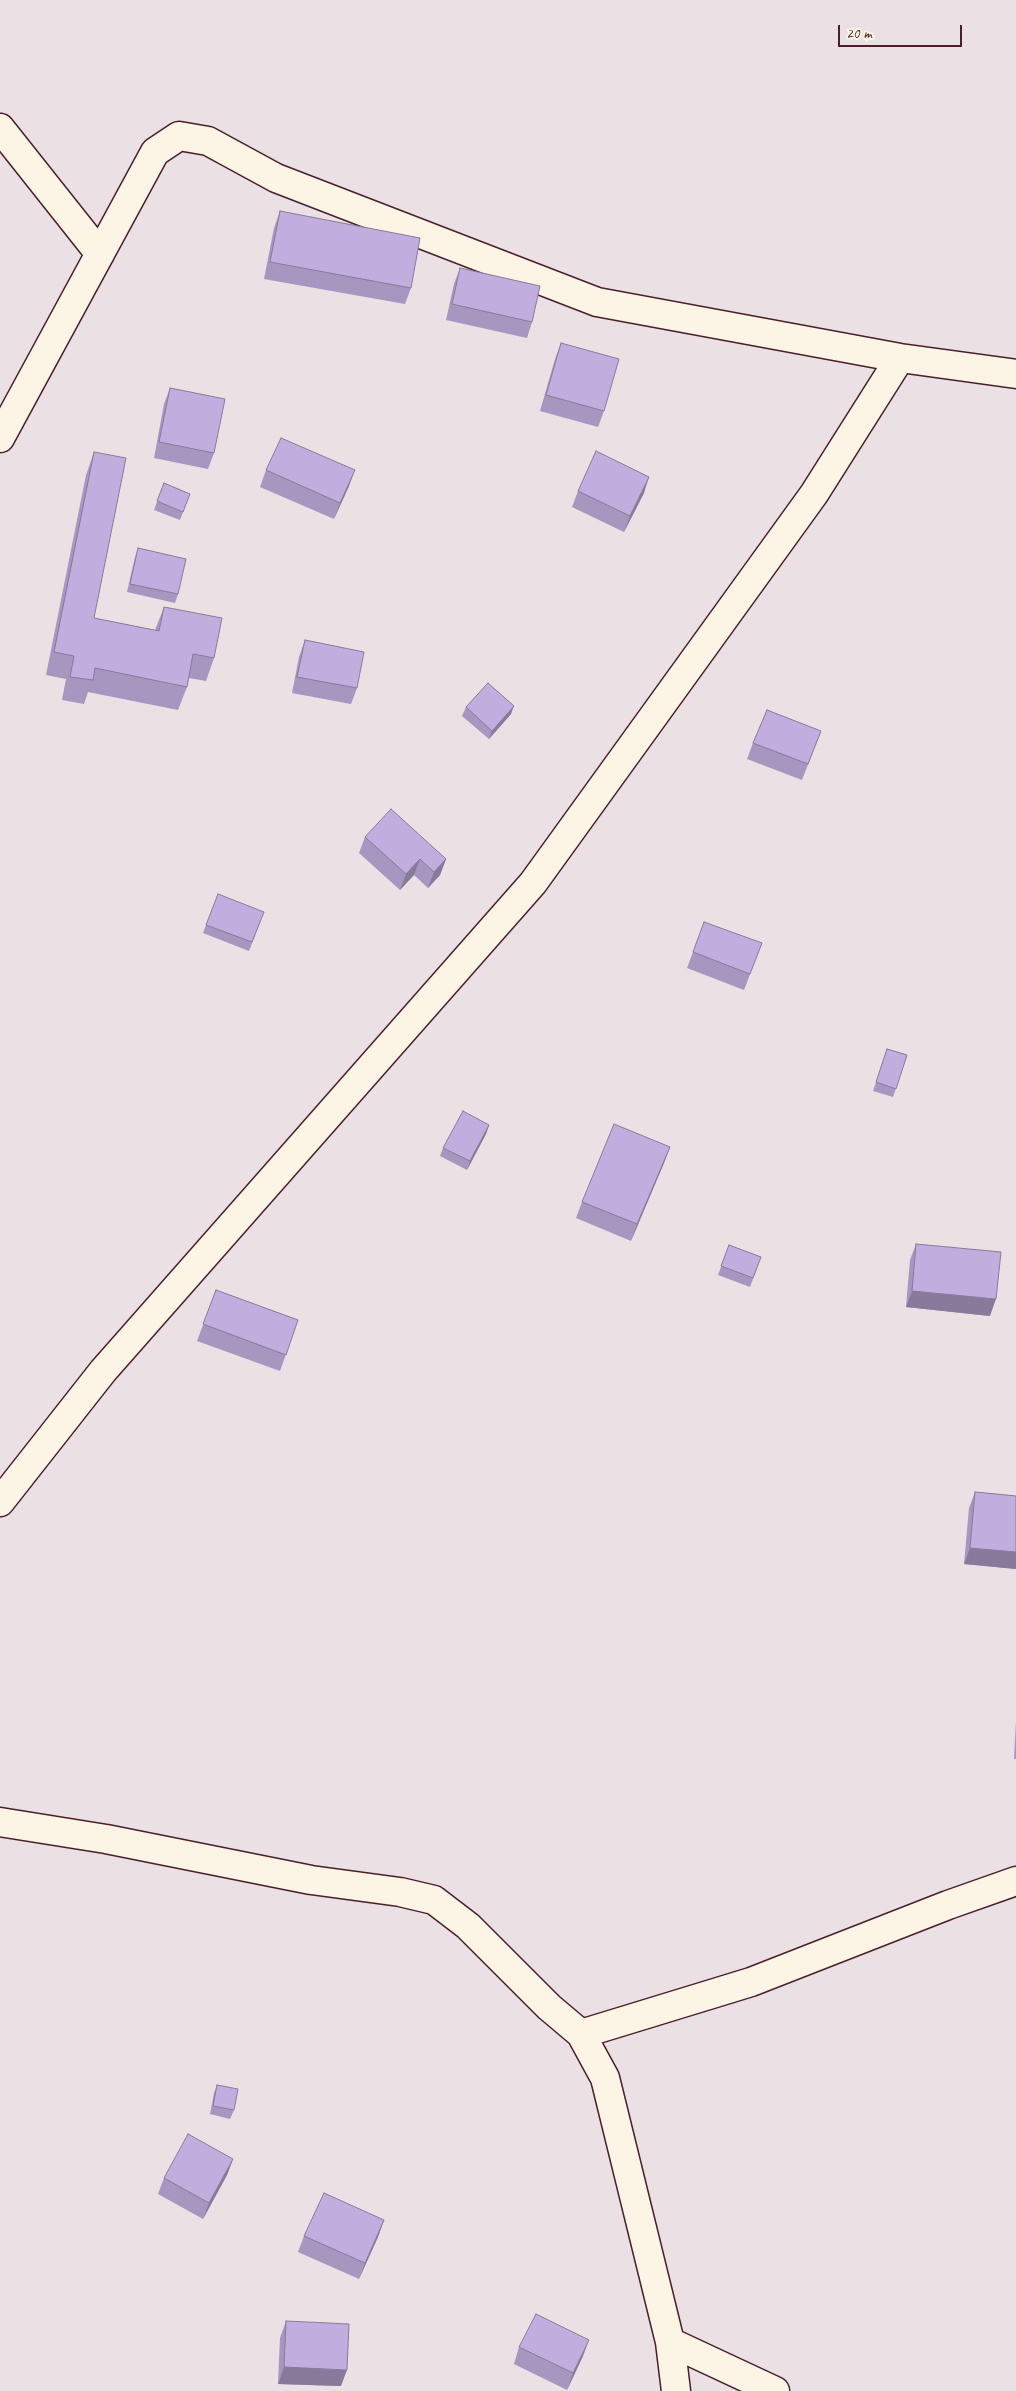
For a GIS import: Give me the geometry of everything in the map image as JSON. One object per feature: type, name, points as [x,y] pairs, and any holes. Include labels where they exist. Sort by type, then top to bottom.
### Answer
[{"type":"street","points":[[0,128],[100,254]]},
{"type":"street","points":[[0,438],[155,152],[179,136],[208,141],[276,178],[597,302],[900,358],[1016,374]]},
{"type":"street","points":[[0,1502],[103,1371],[533,883],[814,494],[900,358]]},
{"type":"street","points":[[0,1822],[106,1839],[311,1880],[400,1892],[434,1900],[468,1926],[549,2007],[581,2034],[605,2078],[670,2342],[676,2391]]},
{"type":"street","points":[[581,2034],[751,1982],[948,1905],[1016,1881]]},
{"type":"street","points":[[670,2342],[775,2391]]},
{"type":"building","points":[[280,211],[420,238],[411,288],[270,262]]},
{"type":"building","points":[[460,268],[540,286],[532,322],[452,304]]},
{"type":"building","points":[[561,343],[619,359],[604,411],[546,395]]},
{"type":"building","points":[[170,388],[225,399],[214,453],[159,442]]},
{"type":"building","points":[[281,438],[355,470],[340,503],[266,470]]},
{"type":"building","points":[[596,451],[649,477],[630,516],[578,491]]},
{"type":"building","points":[[94,452],[126,458],[94,618],[159,631],[164,607],[222,618],[214,658],[193,654],[187,687],[95,668],[93,680],[70,677],[74,656],[54,652]]},
{"type":"building","points":[[164,483],[190,494],[183,512],[157,501]]},
{"type":"building","points":[[138,548],[186,559],[178,594],[130,584]]},
{"type":"building","points":[[305,640],[364,652],[357,688],[297,677]]},
{"type":"building","points":[[488,683],[514,706],[492,731],[466,707]]},
{"type":"building","points":[[767,710],[821,731],[808,764],[753,743]]},
{"type":"building","points":[[391,809],[446,859],[434,872],[420,859],[406,874],[365,837]]},
{"type":"building","points":[[218,894],[264,912],[252,942],[206,925]]},
{"type":"building","points":[[704,922],[762,943],[750,974],[693,952]]},
{"type":"building","points":[[887,1049],[907,1055],[896,1089],[876,1082]]},
{"type":"building","points":[[463,1111],[489,1125],[470,1161],[443,1148]]},
{"type":"building","points":[[614,1124],[670,1147],[637,1224],[582,1202]]},
{"type":"building","points":[[916,1244],[1001,1252],[996,1299],[912,1291]]},
{"type":"building","points":[[729,1245],[761,1257],[753,1278],[721,1266]]},
{"type":"building","points":[[216,1290],[298,1320],[286,1355],[203,1324]]},
{"type":"building","points":[[975,1492],[1016,1496],[1016,1552],[970,1548]]},
{"type":"building","points":[[217,2085],[238,2089],[234,2110],[213,2106]]},
{"type":"building","points":[[188,2134],[233,2159],[209,2203],[164,2178]]},
{"type":"building","points":[[324,2193],[384,2220],[365,2263],[304,2236]]},
{"type":"building","points":[[536,2314],[589,2340],[573,2373],[519,2347]]},
{"type":"building","points":[[286,2321],[349,2324],[347,2370],[284,2367]]}]
